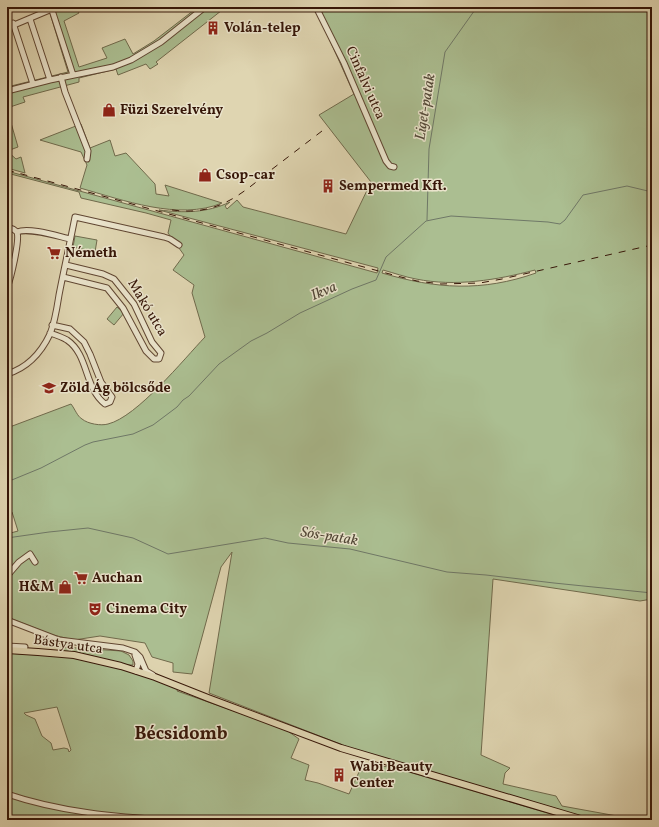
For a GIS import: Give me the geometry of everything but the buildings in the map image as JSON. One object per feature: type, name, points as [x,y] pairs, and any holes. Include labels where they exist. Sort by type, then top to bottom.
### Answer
[{"type":"main road","name":"Bástya utca","points":[[7,650],[74,655],[124,667],[155,677],[341,748],[584,820]]},
{"type":"street","points":[[7,91],[73,74],[112,67],[135,58],[161,42],[205,7]]},
{"type":"street","name":"Cinfalvi utca","points":[[316,7],[344,63],[386,161],[394,168]]},
{"type":"street","points":[[33,84],[14,24],[30,19],[51,8],[73,74]]},
{"type":"street","points":[[30,19],[50,80]]},
{"type":"street","points":[[61,77],[88,151],[87,159]]},
{"type":"street","points":[[7,374],[18,370],[31,361],[43,346],[50,333],[66,265],[74,217],[164,237],[179,245]]},
{"type":"street","points":[[7,227],[14,229],[18,236],[16,252],[7,288]]},
{"type":"street","points":[[17,232],[21,230],[30,231],[70,239]]},
{"type":"street","name":"Makó utca","points":[[63,277],[107,288],[123,308],[146,351],[154,359],[159,359],[161,353],[152,342],[137,310],[118,283],[109,276],[66,265]]},
{"type":"street","points":[[50,333],[60,336],[73,345],[78,351],[93,389],[105,404],[110,402],[112,398],[101,382],[84,342],[70,329],[52,325]]},
{"type":"street","points":[[7,576],[19,562],[30,554],[35,562]]},
{"type":"street","points":[[7,620],[59,640],[123,648],[131,651],[136,653],[146,671],[155,677]]},
{"type":"street","points":[[7,646],[25,647]]},
{"type":"street","points":[[124,667],[133,667],[140,661]]},
{"type":"street","points":[[136,671],[140,661]]},
{"type":"street","points":[[7,794],[50,806],[98,814],[171,820]]},
{"type":"green space","points":[[48,7],[76,7],[79,13],[64,21],[79,67],[107,58],[102,48],[125,39],[133,54],[154,41],[198,7],[226,7],[156,62],[158,64],[150,69],[146,64],[118,75],[116,69],[79,78],[79,82],[23,97],[25,102],[7,108],[7,87],[68,72]]},
{"type":"green space","points":[[332,7],[652,7],[652,599],[640,601],[493,579],[481,755],[510,768],[505,773],[503,784],[556,796],[562,806],[639,820],[594,820],[371,756],[209,693],[232,552],[221,567],[192,674],[173,672],[173,663],[152,657],[145,643],[100,636],[74,640],[53,635],[7,617],[7,534],[18,531],[12,512],[7,513],[7,428],[71,404],[80,418],[91,423],[105,425],[120,419],[132,411],[160,386],[205,337],[192,293],[194,285],[173,270],[184,255],[168,233],[171,220],[81,198],[79,192],[7,173],[7,171],[377,273],[378,268],[159,210],[177,212],[204,210],[230,202],[225,206],[227,209],[237,200],[243,207],[346,234],[371,182],[319,115],[354,94],[318,14]],"holes":[[[383,270],[416,279],[446,282],[476,281],[506,277],[535,270],[536,273],[497,283],[478,286],[459,286],[421,282],[382,273]]]},
{"type":"green space","points":[[7,109],[18,147],[7,151]]},
{"type":"green space","points":[[81,124],[90,148],[110,140],[115,156],[126,153],[155,184],[156,194],[169,196],[165,185],[222,203],[205,208],[188,210],[151,207],[80,188],[87,165],[81,152],[40,140]]},
{"type":"green space","points":[[7,151],[16,159],[21,157],[25,173],[7,168]]},
{"type":"green space","points":[[75,236],[97,240],[95,252],[73,247]]},
{"type":"green space","points":[[117,307],[124,313],[114,325],[107,319]]},
{"type":"green space","points":[[63,647],[121,651],[129,655],[133,661],[133,665],[88,655],[63,652]]},
{"type":"green space","points":[[7,653],[68,657],[117,667],[178,688],[177,691],[285,729],[299,739],[291,758],[309,765],[305,780],[349,794],[359,772],[378,766],[392,767],[571,820],[7,820]],"holes":[[[57,707],[71,750],[69,752],[68,749],[64,748],[53,750],[51,743],[42,736],[35,719],[24,713]]]},
{"type":"waterway","name":"Liget-patak","points":[[427,220],[429,149],[445,52],[477,7]]},
{"type":"waterway","name":"Ikva","points":[[7,482],[41,468],[85,445],[133,434],[153,425],[189,396],[219,364],[251,341],[300,313],[352,289],[376,280],[386,257],[426,221],[451,216],[560,224],[565,220],[583,195],[627,186],[652,192]]},
{"type":"waterway","name":"Sós-patak","points":[[7,538],[88,528],[133,538],[168,554],[265,538],[288,543],[350,549],[447,572],[652,593]]},
{"type":"railway","points":[[172,210],[202,210],[215,207],[226,202],[248,188],[322,131]]},
{"type":"railway","points":[[7,170],[397,276],[417,281],[441,284],[480,283],[502,279],[652,245]]},
{"type":"place","name":"Volán-telep","points":[[213,28]]},
{"type":"place","name":"Füzi Szerelvény","points":[[109,110]]},
{"type":"place","name":"Csop-car","points":[[205,175]]},
{"type":"place","name":"Sempermed Kft.","points":[[328,186]]},
{"type":"place","name":"Németh","points":[[54,253]]},
{"type":"place","name":"Zöld Ág bölcsőde","points":[[49,388]]},
{"type":"place","name":"Auchan","points":[[81,578]]},
{"type":"place","name":"H&M","points":[[65,587]]},
{"type":"place","name":"Cinema City","points":[[95,609]]},
{"type":"place","name":"Wabi Beauty Center","points":[[339,775]]},
{"type":"district","name":"Bécsidomb","points":[[181,734]]}]
